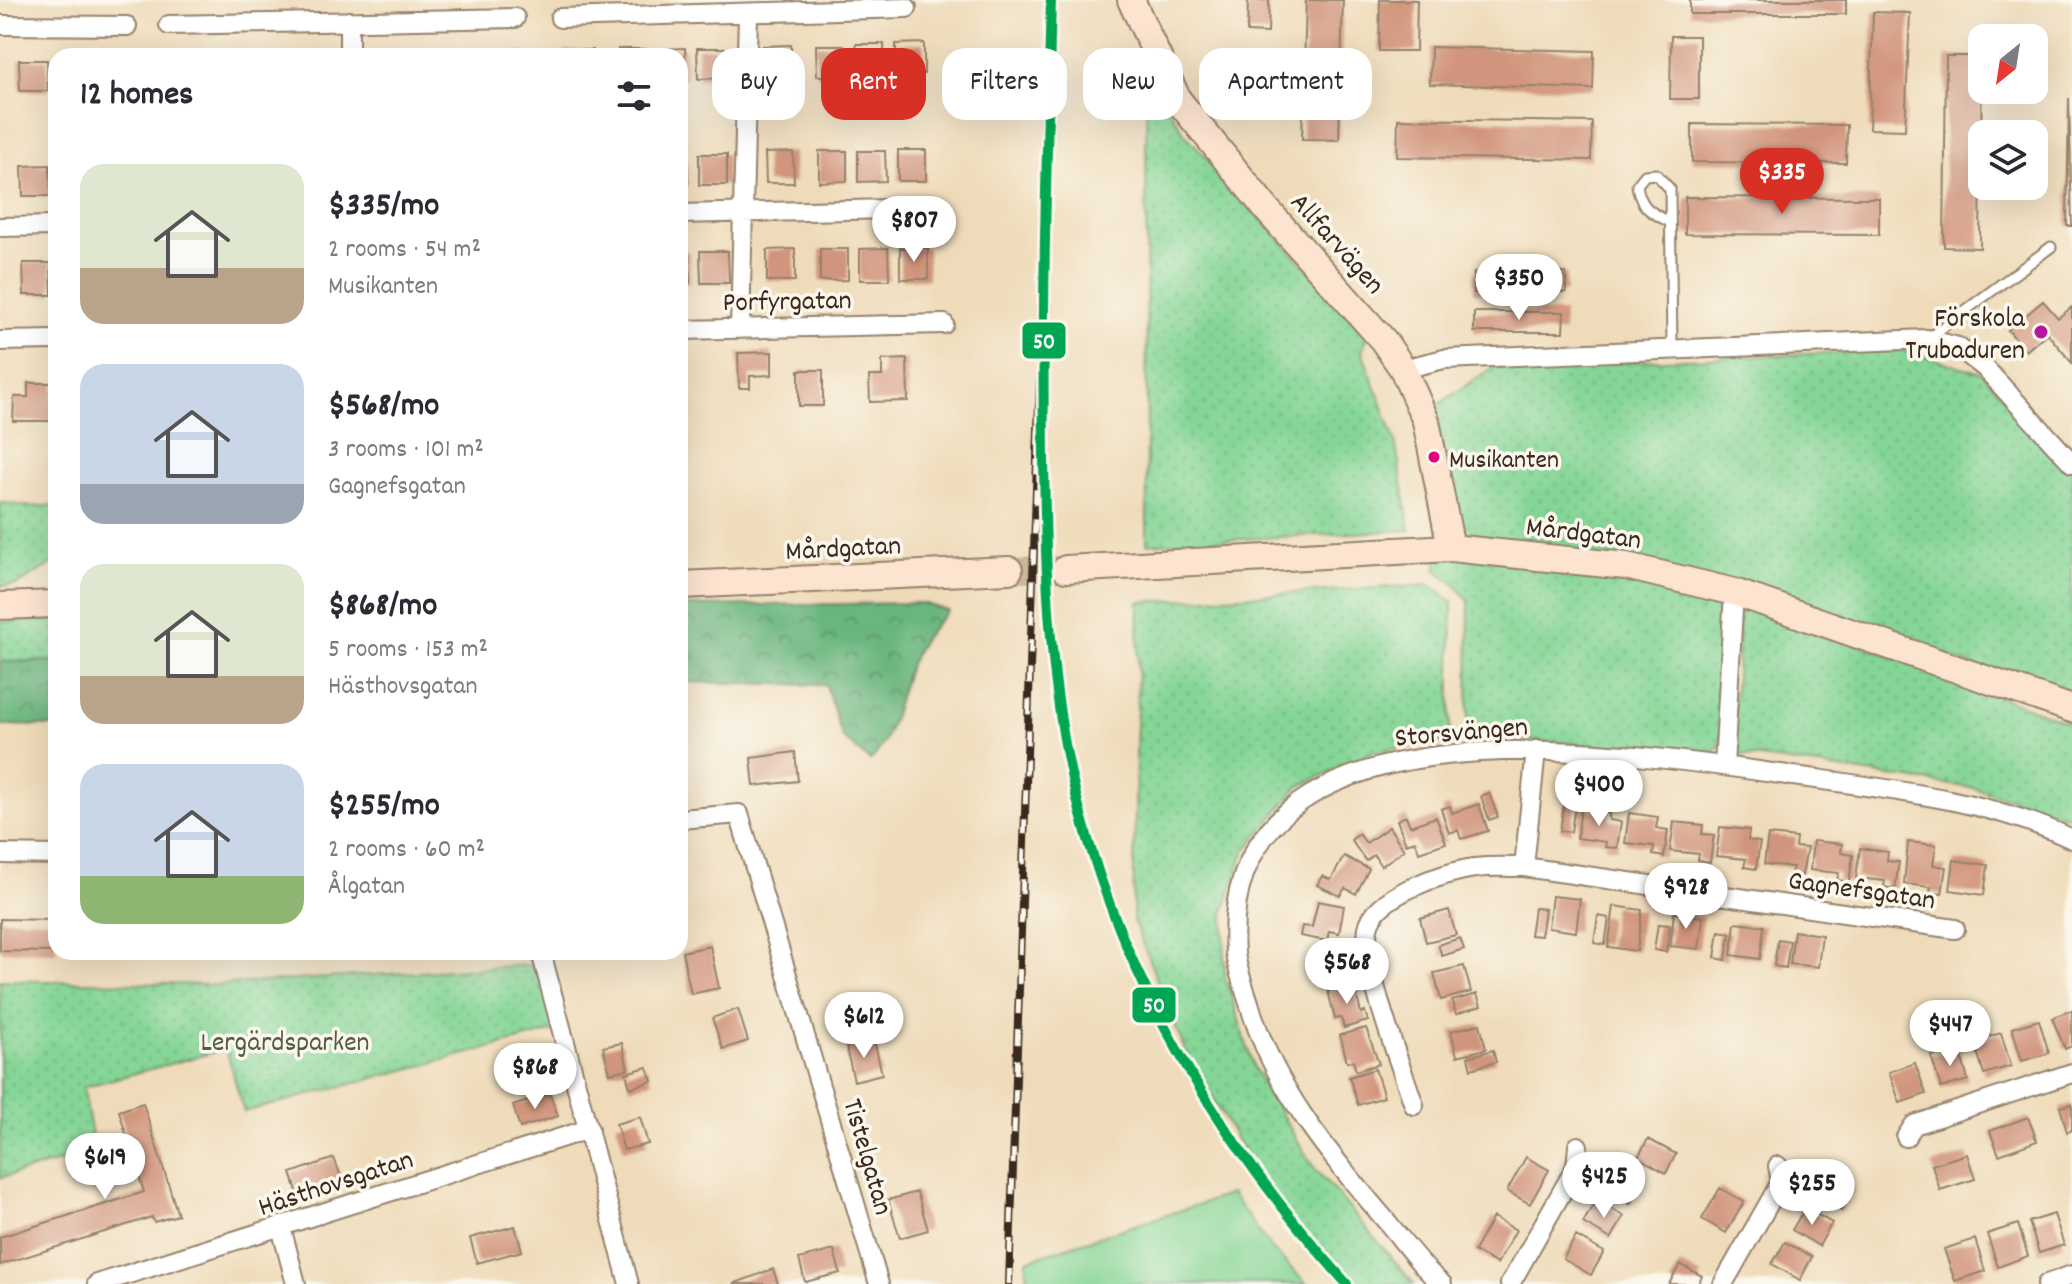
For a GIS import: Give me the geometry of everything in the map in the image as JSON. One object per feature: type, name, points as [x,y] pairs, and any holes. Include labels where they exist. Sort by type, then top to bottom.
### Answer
[{"type":"street","name":"Allfarvägen","points":[[1131,0],[1178,100],[1268,211],[1383,340],[1403,369],[1426,421],[1451,548]]},
{"type":"street","points":[[560,18],[907,8]]},
{"type":"street","points":[[740,328],[748,14]]},
{"type":"street","points":[[169,25],[515,18]]},
{"type":"street","points":[[349,21],[349,48]]},
{"type":"street","points":[[0,25],[127,26]]},
{"type":"street","points":[[688,214],[935,208]]},
{"type":"street","points":[[0,227],[48,226]]},
{"type":"street","name":"Porfyrgatan","points":[[688,330],[944,324]]},
{"type":"street","points":[[1403,369],[1444,359],[1927,339],[1958,347],[1985,368],[2072,463]]},
{"type":"street","points":[[0,341],[48,340]]},
{"type":"street","name":"Mårdgatan","points":[[1066,569],[1451,548],[1626,566],[1734,592],[2072,709]]},
{"type":"street","name":"Mårdgatan","points":[[688,585],[1009,570]]},
{"type":"street","points":[[1724,766],[1734,592]]},
{"type":"street","points":[[0,606],[48,604]]},
{"type":"street","points":[[1524,867],[1536,750]]},
{"type":"street","name":"Storsvängen","points":[[1442,1284],[1330,1155],[1297,1109],[1256,1028],[1235,955],[1237,901],[1253,854],[1277,823],[1309,795],[1375,765],[1460,752],[1536,750],[1724,766],[1969,805],[2041,824],[2072,839]]},
{"type":"street","name":"Tistelgatan","points":[[688,818],[739,814],[879,1284]]},
{"type":"street","points":[[0,854],[48,855]]},
{"type":"street","name":"Gagnefsgatan","points":[[1414,1105],[1369,955],[1368,925],[1386,900],[1473,868],[1524,867],[1910,933],[1955,929]]},
{"type":"street","points":[[543,960],[629,1284]]},
{"type":"street","points":[[1906,1137],[1914,1125],[2072,1073]]},
{"type":"street","name":"Hästhovsgatan","points":[[97,1284],[589,1129]]},
{"type":"street","points":[[1510,1284],[1576,1167],[1578,1146]]},
{"type":"street","points":[[1723,1284],[1781,1182],[1778,1166]]},
{"type":"street","points":[[281,1227],[296,1284]]},
{"type":"street","points":[[2047,1284],[2072,1275]]},
{"type":"lane","points":[[1668,221],[1647,211],[1639,198],[1637,185],[1645,175],[1656,174],[1666,181],[1670,189],[1668,221],[1672,348]]},
{"type":"lane","points":[[1927,339],[2051,247]]},
{"type":"green space","points":[[1146,120],[1176,120],[1184,133],[1367,335],[1362,351],[1395,440],[1410,530],[1147,544]]},
{"type":"green space","points":[[1903,350],[1982,373],[2072,471],[2072,699],[1740,587],[1459,540],[1435,407],[1493,367]]},
{"type":"green space","points":[[0,502],[30,507],[48,506],[48,566],[17,585],[0,586]]},
{"type":"green space","points":[[1437,554],[1622,572],[1723,597],[1728,612],[1720,746],[1708,756],[1526,740],[1468,745],[1469,601],[1455,584],[1437,571]]},
{"type":"green space","points":[[1429,585],[1452,601],[1450,741],[1371,752],[1298,787],[1244,852],[1224,912],[1225,977],[1254,1068],[1312,1165],[1414,1284],[1350,1284],[1270,1198],[1185,1050],[1133,920],[1139,602]]},
{"type":"green space","points":[[922,603],[948,611],[915,654],[885,740],[870,761],[842,737],[826,685],[688,682],[688,606]]},
{"type":"green space","points":[[1753,605],[2072,724],[2072,817],[1974,788],[1740,755],[1732,741],[1740,612]]},
{"type":"green space","points":[[48,620],[48,661],[0,662],[0,622]]},
{"type":"green space","points":[[48,661],[48,726],[0,725],[0,662]]},
{"type":"green space","name":"Lergärdsparken","points":[[544,964],[562,1029],[244,1112],[226,1049],[83,1087],[95,1152],[0,1178],[0,980],[215,985]]},
{"type":"green space","points":[[1231,1194],[1270,1247],[1307,1284],[1027,1284],[1027,1260]]},
{"type":"building","points":[[1248,0],[1269,0],[1268,33],[1247,32]]},
{"type":"building","points":[[1306,0],[1343,0],[1342,48],[1305,48]]},
{"type":"building","points":[[1380,0],[1417,0],[1416,51],[1379,51]]},
{"type":"building","points":[[1690,0],[1846,0],[1846,14],[1690,14]]},
{"type":"building","points":[[1873,12],[1910,13],[1905,130],[1869,129]]},
{"type":"building","points":[[1671,36],[1699,36],[1699,99],[1670,99]]},
{"type":"building","points":[[924,43],[924,48],[896,48],[896,44]]},
{"type":"building","points":[[856,44],[884,44],[884,48],[856,48]]},
{"type":"building","points":[[791,45],[791,48],[763,48]]},
{"type":"building","points":[[816,45],[844,45],[844,48],[821,48],[821,76],[817,76]]},
{"type":"building","points":[[1431,47],[1594,51],[1593,89],[1430,84]]},
{"type":"building","points":[[697,48],[712,48],[712,78],[698,79]]},
{"type":"building","points":[[1946,56],[1968,56],[1968,104],[1982,104],[1981,120],[1968,120],[1968,200],[1980,200],[1980,248],[1944,247]]},
{"type":"building","points":[[19,60],[47,60],[48,91],[20,91]]},
{"type":"building","points":[[2069,98],[2072,226],[2067,226]]},
{"type":"building","points":[[1398,119],[1592,122],[1591,160],[1397,157]]},
{"type":"building","points":[[1303,120],[1340,120],[1339,140],[1302,139]]},
{"type":"building","points":[[1692,124],[1847,125],[1846,163],[1692,162]]},
{"type":"building","points":[[898,150],[926,150],[926,181],[898,181]]},
{"type":"building","points":[[819,151],[847,151],[847,181],[819,182]]},
{"type":"building","points":[[858,151],[885,151],[886,181],[858,182]]},
{"type":"building","points":[[793,152],[794,183],[766,183],[765,153]]},
{"type":"building","points":[[699,154],[727,154],[727,185],[699,185]]},
{"type":"building","points":[[48,165],[48,196],[23,196],[22,166]]},
{"type":"building","points":[[1685,197],[1879,198],[1879,235],[1685,234]]},
{"type":"building","points":[[888,248],[889,280],[860,280],[860,249]]},
{"type":"building","points":[[900,248],[928,248],[928,279],[900,279]]},
{"type":"building","points":[[795,249],[795,281],[767,281],[767,250]]},
{"type":"building","points":[[820,249],[848,249],[848,280],[820,281]]},
{"type":"building","points":[[700,251],[728,251],[729,283],[701,283]]},
{"type":"building","points":[[688,252],[689,252],[688,283]]},
{"type":"building","points":[[23,263],[48,263],[48,295],[24,295]]},
{"type":"building","points":[[1474,273],[1566,273],[1566,292],[1474,293]]},
{"type":"building","name":"Förskola Trubaduren","points":[[2043,301],[2058,318],[2072,307],[2072,363],[2047,333],[2026,351],[2008,330]]},
{"type":"building","points":[[1474,312],[1564,312],[1563,332],[1474,332]]},
{"type":"building","points":[[772,352],[772,375],[750,376],[750,388],[739,388],[738,353]]},
{"type":"building","points":[[907,359],[908,401],[870,402],[869,376],[882,376],[882,360]]},
{"type":"building","points":[[799,370],[823,370],[823,406],[799,406]]},
{"type":"building","points":[[28,383],[48,383],[48,421],[13,421],[14,397],[28,397]]},
{"type":"building","points":[[795,752],[798,781],[754,786],[751,758]]},
{"type":"building","points":[[1489,793],[1498,817],[1489,820],[1481,796]]},
{"type":"building","points":[[1479,804],[1488,831],[1461,839],[1458,830],[1449,833],[1441,809],[1450,806],[1452,813]]},
{"type":"building","points":[[1564,804],[1575,806],[1571,832],[1560,831]]},
{"type":"building","points":[[1581,809],[1609,813],[1609,820],[1621,822],[1617,848],[1605,847],[1606,842],[1577,838]]},
{"type":"building","points":[[1629,813],[1658,817],[1656,828],[1668,830],[1664,857],[1653,855],[1654,846],[1625,843]]},
{"type":"building","points":[[1406,816],[1410,826],[1436,817],[1446,843],[1419,852],[1415,841],[1406,844],[1397,820]]},
{"type":"building","points":[[1674,822],[1703,825],[1702,834],[1714,835],[1710,862],[1698,860],[1699,854],[1670,851]]},
{"type":"building","points":[[1389,827],[1404,850],[1381,866],[1374,855],[1366,861],[1351,840],[1359,834],[1366,843]]},
{"type":"building","points":[[1720,827],[1749,830],[1748,840],[1760,842],[1756,869],[1744,867],[1746,859],[1716,856]]},
{"type":"building","points":[[1768,835],[1796,838],[1795,847],[1807,848],[1802,875],[1791,873],[1793,867],[1764,864]]},
{"type":"building","points":[[1813,841],[1842,844],[1841,853],[1853,855],[1849,882],[1837,880],[1839,873],[1810,870]]},
{"type":"building","points":[[1908,842],[1936,845],[1933,865],[1946,867],[1942,894],[1930,892],[1931,887],[1904,884]]},
{"type":"building","points":[[1860,848],[1888,852],[1887,861],[1899,862],[1895,889],[1884,887],[1885,881],[1856,878]]},
{"type":"building","points":[[1344,856],[1369,869],[1356,894],[1345,888],[1340,896],[1317,885],[1322,876],[1331,880]]},
{"type":"building","points":[[1954,860],[1988,865],[1984,895],[1950,890]]},
{"type":"building","points":[[1552,896],[1580,899],[1576,932],[1548,928]]},
{"type":"building","points":[[1318,901],[1344,906],[1339,933],[1329,931],[1327,941],[1300,936],[1302,926],[1312,927]]},
{"type":"building","points":[[1614,906],[1642,910],[1637,951],[1608,947]]},
{"type":"building","points":[[1534,908],[1545,909],[1541,936],[1530,935]]},
{"type":"building","points":[[1449,910],[1456,935],[1426,942],[1420,918]]},
{"type":"building","points":[[1674,913],[1703,917],[1699,949],[1670,946]]},
{"type":"building","points":[[1598,916],[1609,918],[1605,945],[1594,943]]},
{"type":"building","points":[[0,919],[48,920],[48,952],[0,951]]},
{"type":"building","points":[[1735,923],[1764,926],[1760,959],[1731,955]]},
{"type":"building","points":[[1658,924],[1670,925],[1666,952],[1654,950]]},
{"type":"building","points":[[1719,931],[1730,933],[1726,960],[1715,958]]},
{"type":"building","points":[[1794,931],[1822,935],[1818,967],[1790,964]]},
{"type":"building","points":[[1460,938],[1464,949],[1442,956],[1438,945]]},
{"type":"building","points":[[1778,939],[1790,941],[1786,968],[1774,966]]},
{"type":"building","points":[[1341,942],[1355,979],[1331,986],[1328,976],[1322,977],[1315,949]]},
{"type":"building","points":[[710,946],[719,988],[691,994],[684,960],[688,960],[688,951]]},
{"type":"building","points":[[1464,966],[1471,992],[1441,1000],[1434,973]]},
{"type":"building","points":[[1354,985],[1361,1013],[1365,1011],[1368,1021],[1344,1028],[1341,1018],[1335,1019],[1328,991]]},
{"type":"building","points":[[1477,994],[1481,1006],[1456,1014],[1452,1001]]},
{"type":"building","points":[[738,1009],[748,1041],[723,1049],[712,1018]]},
{"type":"building","points":[[2072,1010],[2072,1046],[2065,1049],[2052,1018]]},
{"type":"building","points":[[2039,1020],[2049,1053],[2022,1061],[2012,1028]]},
{"type":"building","points":[[1480,1024],[1486,1049],[1457,1056],[1451,1031]]},
{"type":"building","points":[[1366,1028],[1379,1064],[1356,1071],[1353,1061],[1347,1062],[1340,1035]]},
{"type":"building","points":[[2001,1033],[2011,1066],[1984,1074],[1974,1041]]},
{"type":"building","points":[[874,1040],[882,1074],[854,1081],[846,1047]]},
{"type":"building","points":[[622,1043],[628,1069],[610,1073],[603,1047]]},
{"type":"building","points":[[1959,1048],[1968,1080],[1941,1088],[1931,1056]]},
{"type":"building","points":[[1493,1050],[1496,1062],[1471,1069],[1468,1057]]},
{"type":"building","points":[[1915,1063],[1926,1094],[1900,1103],[1889,1072]]},
{"type":"building","points":[[647,1067],[652,1081],[630,1088],[626,1073]]},
{"type":"building","points":[[1375,1069],[1384,1097],[1358,1105],[1349,1077]]},
{"type":"building","points":[[550,1094],[558,1116],[520,1128],[513,1106]]},
{"type":"building","points":[[143,1103],[178,1215],[154,1222],[152,1217],[0,1265],[0,1237],[144,1192],[119,1111]]},
{"type":"building","points":[[2072,1104],[2072,1130],[2067,1132],[2060,1107]]},
{"type":"building","points":[[640,1117],[648,1144],[624,1150],[616,1124]]},
{"type":"building","points":[[2028,1117],[2037,1141],[1999,1155],[1990,1131]]},
{"type":"building","points":[[1648,1139],[1676,1154],[1666,1173],[1638,1157]]},
{"type":"building","points":[[1967,1154],[1975,1179],[1940,1190],[1932,1165]]},
{"type":"building","points":[[1526,1157],[1549,1170],[1530,1204],[1507,1191]]},
{"type":"building","points":[[334,1158],[343,1182],[299,1197],[291,1173]]},
{"type":"building","points":[[1829,1163],[1850,1176],[1846,1185],[1853,1189],[1841,1211],[1811,1194]]},
{"type":"building","points":[[1616,1165],[1644,1181],[1630,1204],[1603,1188]]},
{"type":"building","points":[[1720,1188],[1744,1202],[1726,1233],[1702,1219]]},
{"type":"building","points":[[917,1192],[928,1230],[900,1238],[888,1200]]},
{"type":"building","points":[[1596,1200],[1624,1216],[1611,1239],[1583,1223]]},
{"type":"building","points":[[1805,1208],[1832,1223],[1819,1246],[1792,1230]]},
{"type":"building","points":[[2054,1214],[2064,1245],[2039,1253],[2029,1222]]},
{"type":"building","points":[[1493,1217],[1516,1230],[1497,1264],[1474,1251]]},
{"type":"building","points":[[2018,1224],[2028,1256],[1998,1267],[1987,1234]]},
{"type":"building","points":[[515,1226],[522,1251],[477,1263],[470,1238]]},
{"type":"building","points":[[1576,1236],[1604,1252],[1591,1275],[1563,1259]]},
{"type":"building","points":[[1975,1239],[1985,1271],[1955,1281],[1944,1249]]},
{"type":"building","points":[[1785,1242],[1812,1257],[1800,1280],[1772,1264]]},
{"type":"building","points":[[834,1250],[840,1273],[805,1282],[799,1259]]},
{"type":"building","points":[[1680,1264],[1702,1276],[1698,1284],[1669,1284]]},
{"type":"building","points":[[773,1269],[778,1284],[733,1284]]},
{"type":"tunnel","points":[[1009,570],[1066,569]]},
{"type":"railway","points":[[1009,1284],[1041,343]]},
{"type":"transit line","name":"50","points":[[1051,0],[1045,226],[1045,534],[1053,657],[1072,779],[1091,850],[1115,919],[1177,1049],[1214,1111],[1255,1170],[1347,1284]]},
{"type":"place","name":"Förskola Trubaduren","points":[[2041,332]]},
{"type":"place","name":"Musikanten","points":[[1434,457]]}]
